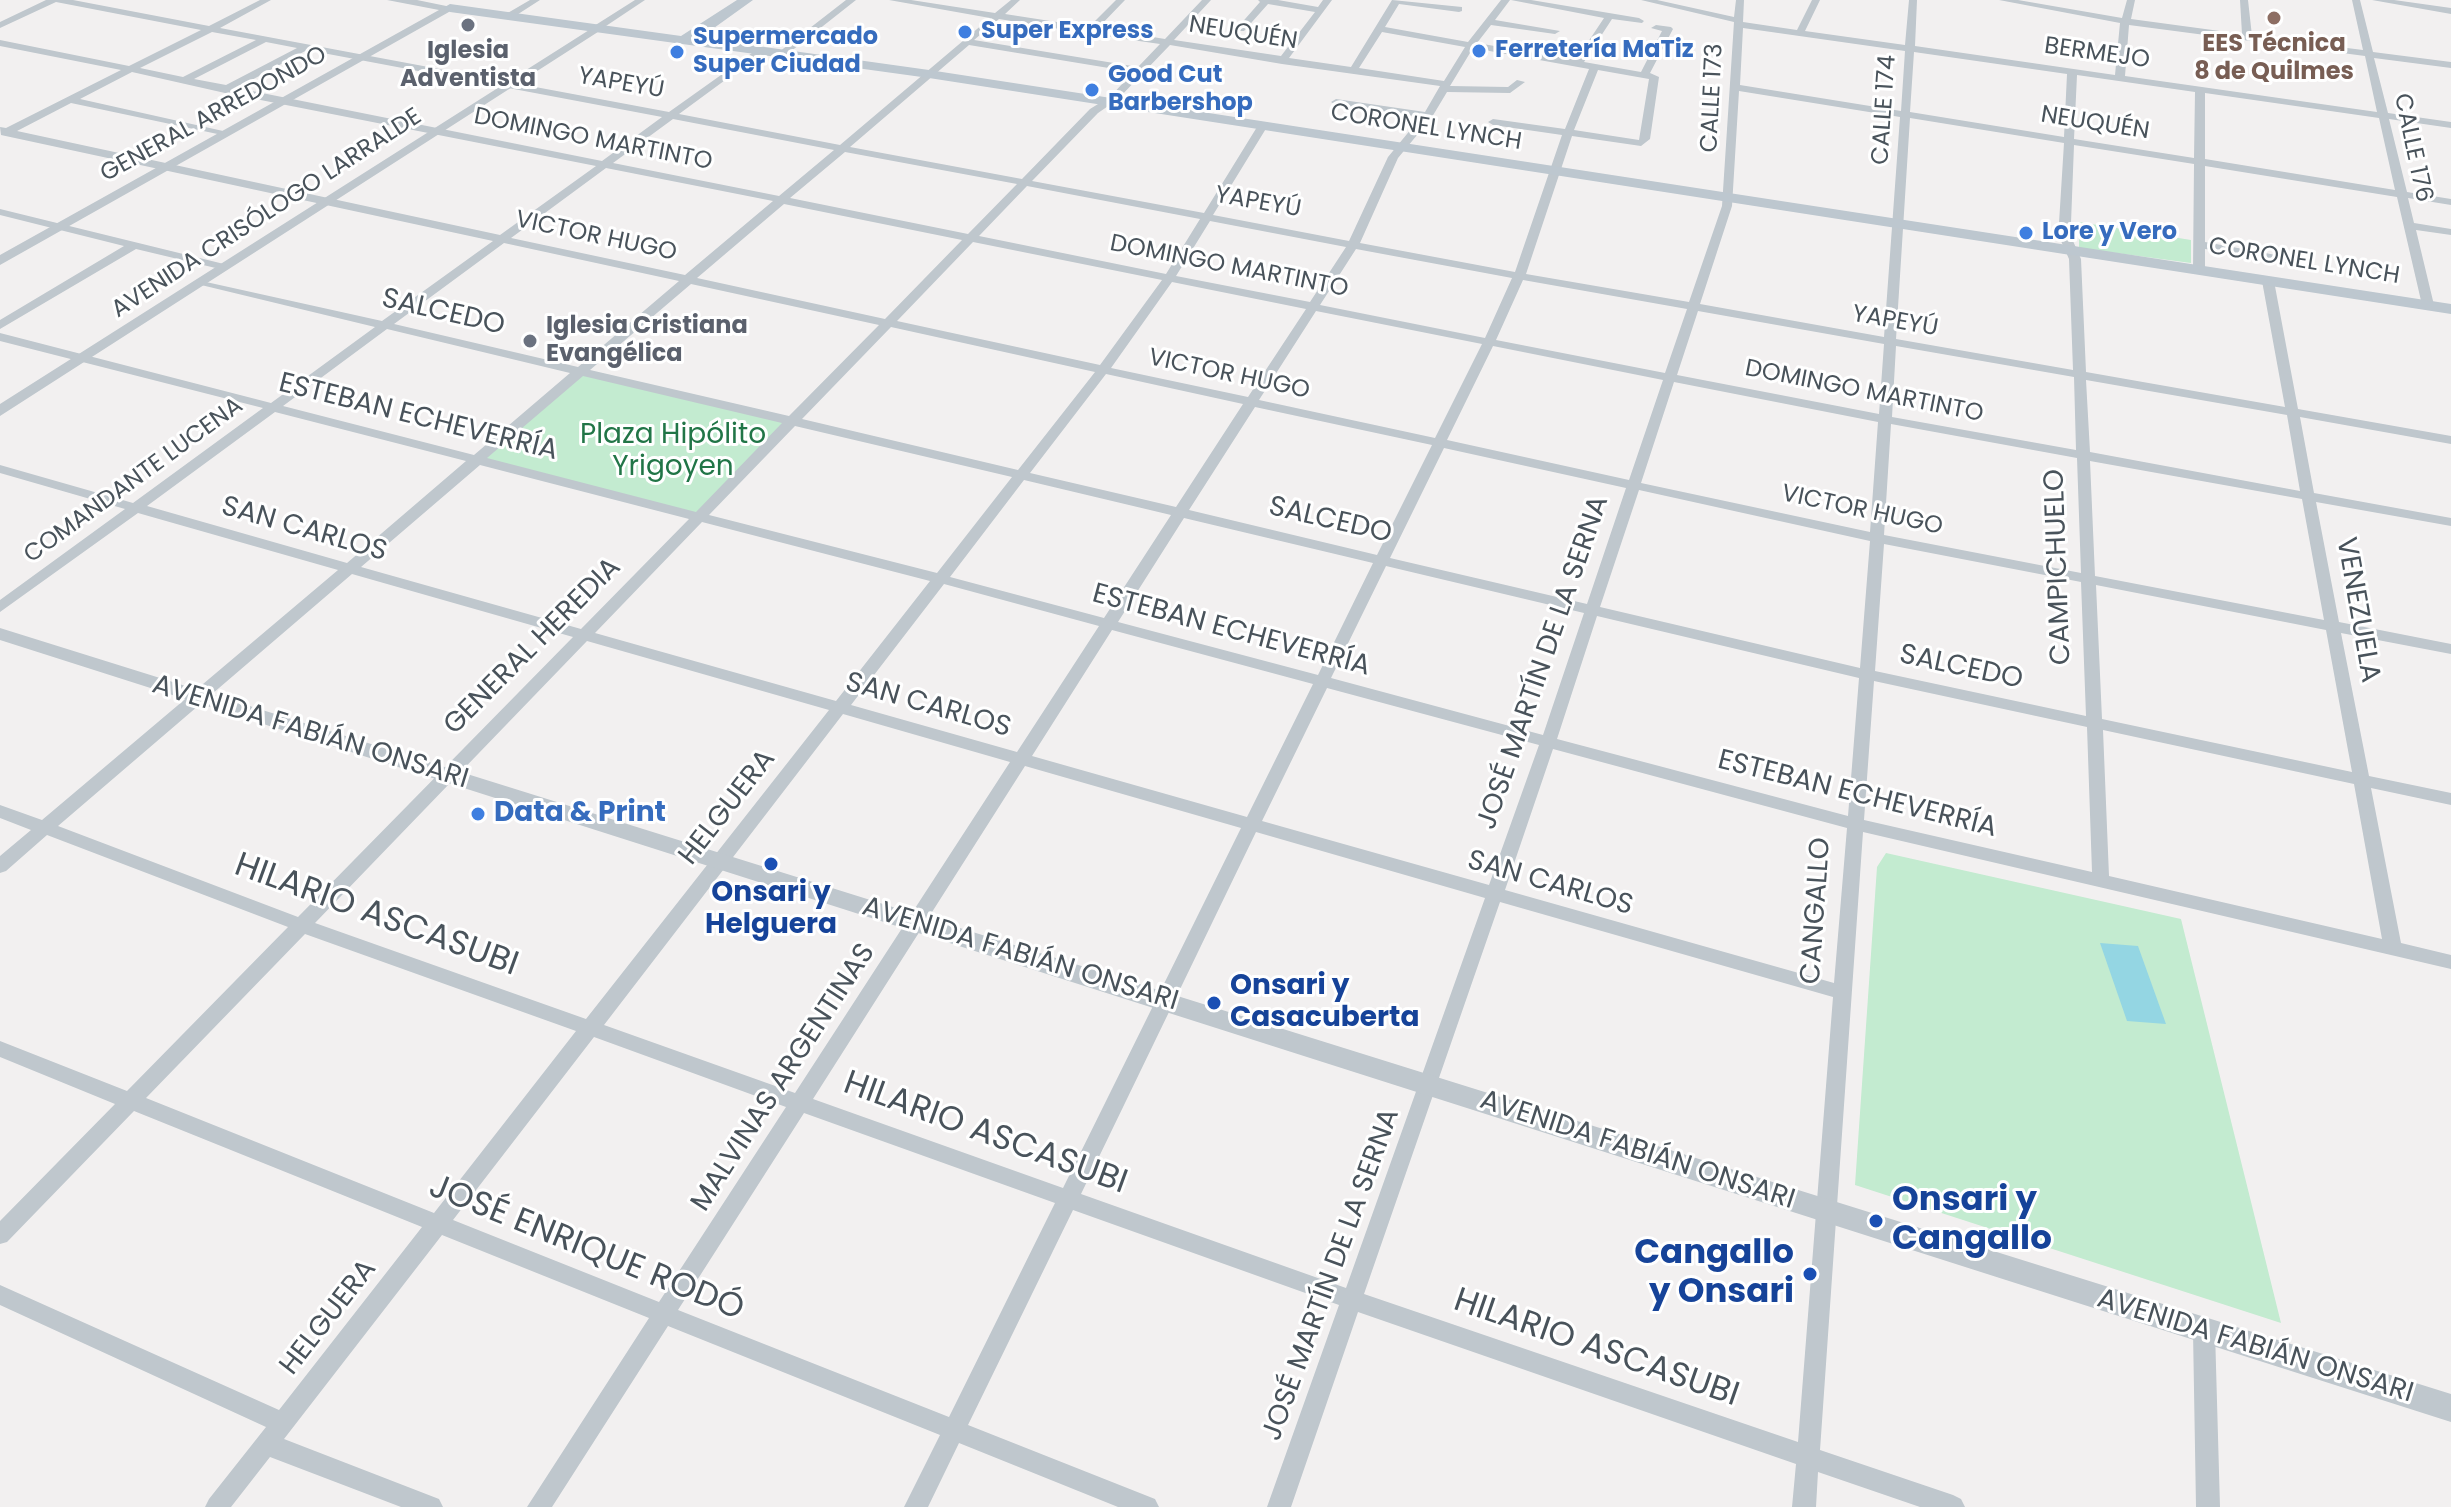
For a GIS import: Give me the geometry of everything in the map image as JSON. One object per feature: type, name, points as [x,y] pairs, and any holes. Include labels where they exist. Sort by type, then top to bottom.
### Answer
[{"type":"main road","points":[[682,40],[736,0]]},
{"type":"main road","points":[[682,40],[696,35],[746,0]]},
{"type":"main road","name":"CORONEL LYNCH","points":[[450,8],[929,74],[2451,309]]},
{"type":"street","points":[[0,25],[56,0]]},
{"type":"street","name":"YAPEYÚ","points":[[56,0],[1519,276],[1890,344],[2451,440]]},
{"type":"street","points":[[2,132],[267,0]]},
{"type":"street","name":"CORONEL LYNCH","points":[[393,0],[429,2],[450,8]]},
{"type":"street","points":[[509,16],[536,0]]},
{"type":"street","points":[[597,28],[641,0]]},
{"type":"street","points":[[782,54],[852,0]]},
{"type":"street","name":"NEUQUÉN","points":[[893,0],[1444,87],[1510,90],[1520,82]]},
{"type":"street","points":[[0,866],[1016,0]]},
{"type":"street","points":[[1090,31],[1121,0]]},
{"type":"street","name":"GENERAL HEREDIA","points":[[0,1235],[1094,111],[1107,102],[1207,0]]},
{"type":"street","points":[[1241,29],[1264,0],[1321,10]]},
{"type":"street","points":[[1282,61],[1328,0]]},
{"type":"street","name":"MALVINAS ARGENTINAS","points":[[539,1507],[1354,243],[1401,148],[1428,115],[1486,22],[1506,0]]},
{"type":"street","points":[[1515,0],[1639,21]]},
{"type":"street","name":"BERMEJO","points":[[1645,0],[1737,22],[1800,32],[2451,125]]},
{"type":"street","name":"CALLE 173","points":[[1728,198],[1740,0]]},
{"type":"street","points":[[1800,32],[1816,0]]},
{"type":"street","name":"CALLE 174","points":[[1898,224],[1913,0]]},
{"type":"street","points":[[2003,0],[2127,22],[2451,65]]},
{"type":"street","points":[[2120,78],[2131,0]]},
{"type":"street","points":[[2244,0],[2247,37]]},
{"type":"street","name":"CALLE 176","points":[[2356,0],[2428,305]]},
{"type":"street","points":[[2376,0],[2451,11]]},
{"type":"street","points":[[1353,71],[1396,1],[1459,9]]},
{"type":"street","name":"GENERAL ARREDONDO","points":[[0,261],[450,8]]},
{"type":"street","points":[[1579,63],[1610,16]]},
{"type":"street","points":[[1486,22],[1555,31]]},
{"type":"street","name":"AVENIDA CRISÓLOGO LARRALDE","points":[[0,411],[597,28]]},
{"type":"street","points":[[1493,122],[1641,143],[1645,139],[1650,75],[1668,29],[1656,28]]},
{"type":"street","points":[[1380,29],[1650,75]]},
{"type":"street","points":[[183,81],[263,40]]},
{"type":"street","points":[[968,42],[1139,70]]},
{"type":"street","name":"DOMINGO MARTINTO","points":[[0,43],[282,102],[1883,419],[2451,522]]},
{"type":"street","points":[[225,90],[303,48]]},
{"type":"street","name":"COMANDANTE LUCENA","points":[[0,607],[759,51]]},
{"type":"street","points":[[916,1507],[1489,342],[1519,276],[1554,172],[1595,66]]},
{"type":"street","name":"CAMPICHUELO","points":[[2072,70],[2072,141],[2065,223],[2075,259],[2086,455],[2101,881]]},
{"type":"street","name":"NEUQUÉN","points":[[1733,87],[2451,202]]},
{"type":"street","points":[[2199,270],[2197,160],[2200,89]]},
{"type":"street","points":[[70,100],[227,133]]},
{"type":"street","points":[[1336,102],[1428,115]]},
{"type":"street","name":"HELGUERA","points":[[217,1507],[593,1029],[1102,371],[1169,278],[1262,127]]},
{"type":"street","name":"VICTOR HUGO","points":[[2,132],[1877,538],[2451,649]]},
{"type":"street","name":"JOSÉ MARTÍN DE LA SERNA","points":[[1279,1507],[1548,742],[1590,611],[1673,377],[1728,198]]},
{"type":"street","points":[[2,215],[224,267]]},
{"type":"street","name":"CANGALLO","points":[[1804,1507],[1898,224]]},
{"type":"street","points":[[2409,226],[2451,232]]},
{"type":"street","points":[[2198,244],[2287,260]]},
{"type":"street","points":[[0,325],[134,245]]},
{"type":"street","name":"VENEZUELA","points":[[2268,281],[2393,949]]},
{"type":"street","name":"SALCEDO","points":[[201,282],[1864,674],[2451,799]]},
{"type":"street","name":"ESTEBAN ECHEVERRÍA","points":[[0,337],[941,579],[1854,824],[2451,962]]},
{"type":"street","name":"SAN CARLOS","points":[[0,469],[347,571],[584,635],[1841,992]]},
{"type":"street","name":"AVENIDA FABIÁN ONSARI","points":[[0,634],[2451,1408]]},
{"type":"street","name":"HILARIO ASCASUBI","points":[[0,811],[47,826],[301,925],[1352,1300],[1953,1507]]},
{"type":"street","name":"JOSÉ ENRIQUE RODÓ","points":[[0,1049],[439,1223],[663,1317],[955,1429],[1147,1507]]},
{"type":"street","points":[[0,1295],[283,1423]]},
{"type":"street","points":[[2204,1331],[2208,1507]]},
{"type":"street","points":[[267,1444],[431,1507]]},
{"type":"green space","points":[[2079,222],[2191,240],[2191,263],[2079,248]]},
{"type":"green space","name":"Plaza Hipólito Yrigoyen","points":[[581,372],[793,423],[699,517],[478,460]]},
{"type":"green space","points":[[1886,853],[2181,919],[2281,1323],[1855,1185],[1877,867]]},
{"type":"water","points":[[2100,943],[2138,946],[2166,1024],[2127,1021]]},
{"type":"place","name":"EES Técnica 8 de Quilmes","points":[[2274,18]]},
{"type":"place","name":"Iglesia Adventista","points":[[468,25]]},
{"type":"place","name":"Super Express","points":[[965,32]]},
{"type":"place","name":"Ferretería MaTiz","points":[[1479,51]]},
{"type":"place","name":"Supermercado Super Ciudad","points":[[677,52]]},
{"type":"place","name":"Good Cut Barbershop","points":[[1092,90]]},
{"type":"place","name":"Lore y Vero","points":[[2026,233]]},
{"type":"place","name":"Iglesia Cristiana Evangélica","points":[[530,341]]},
{"type":"place","name":"Data & Print","points":[[478,814]]},
{"type":"place","name":"Onsari y Helguera","points":[[771,864]]},
{"type":"place","name":"Onsari y Casacuberta","points":[[1214,1003]]},
{"type":"place","name":"Onsari y Cangallo","points":[[1876,1221]]},
{"type":"place","name":"Cangallo y Onsari","points":[[1810,1274]]}]
